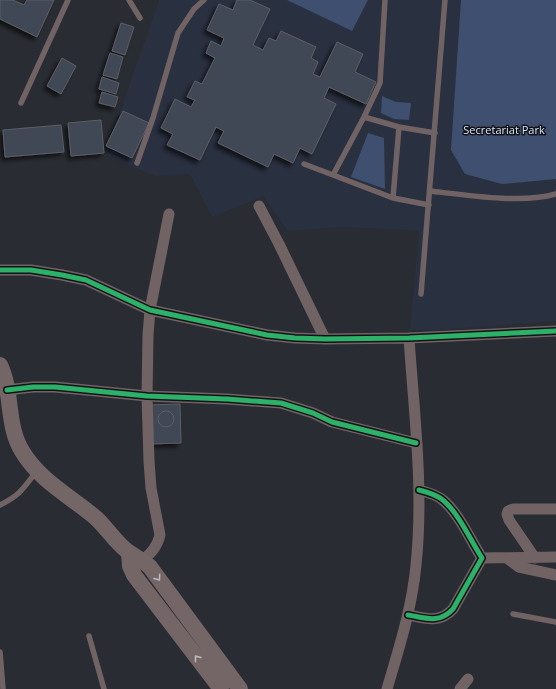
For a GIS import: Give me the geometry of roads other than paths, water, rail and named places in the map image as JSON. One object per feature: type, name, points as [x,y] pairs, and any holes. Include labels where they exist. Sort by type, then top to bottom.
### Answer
[{"type":"main road","points":[[0,365],[3,370],[14,434],[21,450],[37,472],[96,519],[150,567],[240,689]]},
{"type":"main road","points":[[136,556],[130,566],[134,575],[221,689]]},
{"type":"street","points":[[259,206],[325,339]]},
{"type":"street","points":[[136,556],[153,551],[160,535],[151,488],[147,396],[148,335],[150,310],[169,214]]},
{"type":"street","points":[[0,270],[31,270],[86,280],[150,310],[266,335],[325,339],[409,338],[556,331]]},
{"type":"street","points":[[387,689],[408,615],[416,567],[419,527],[419,490],[409,338]]},
{"type":"street","points":[[7,390],[33,387],[54,387],[147,396],[281,403],[313,413],[332,422],[416,442]]},
{"type":"street","points":[[419,490],[444,500],[453,511],[482,558]]},
{"type":"street","points":[[535,558],[509,520],[507,514],[508,511],[513,509],[556,509]]},
{"type":"street","points":[[482,558],[556,557]]},
{"type":"street","points":[[408,615],[434,620],[447,615],[453,609],[482,558]]},
{"type":"street","points":[[507,558],[519,567],[556,574]]},
{"type":"street","points":[[460,689],[468,679]]},
{"type":"lane","points":[[20,103],[68,0]]},
{"type":"lane","points":[[129,0],[140,18]]},
{"type":"lane","points":[[137,163],[153,118],[178,33],[194,9],[204,0]]},
{"type":"lane","points":[[334,175],[380,83],[385,0]]},
{"type":"lane","points":[[421,294],[445,0]]},
{"type":"lane","points":[[364,117],[399,127],[435,133]]},
{"type":"lane","points":[[393,198],[399,127]]},
{"type":"lane","points":[[304,164],[393,198],[429,205]]},
{"type":"lane","points":[[430,191],[467,196],[512,198],[546,197],[556,194]]},
{"type":"lane","points":[[0,505],[22,491],[37,472]]},
{"type":"lane","points":[[513,614],[556,622]]},
{"type":"lane","points":[[89,636],[104,689]]},
{"type":"lane","points":[[0,652],[3,689]]},
{"type":"park label","name":"Secretariat Park","points":[[504,130]]}]
